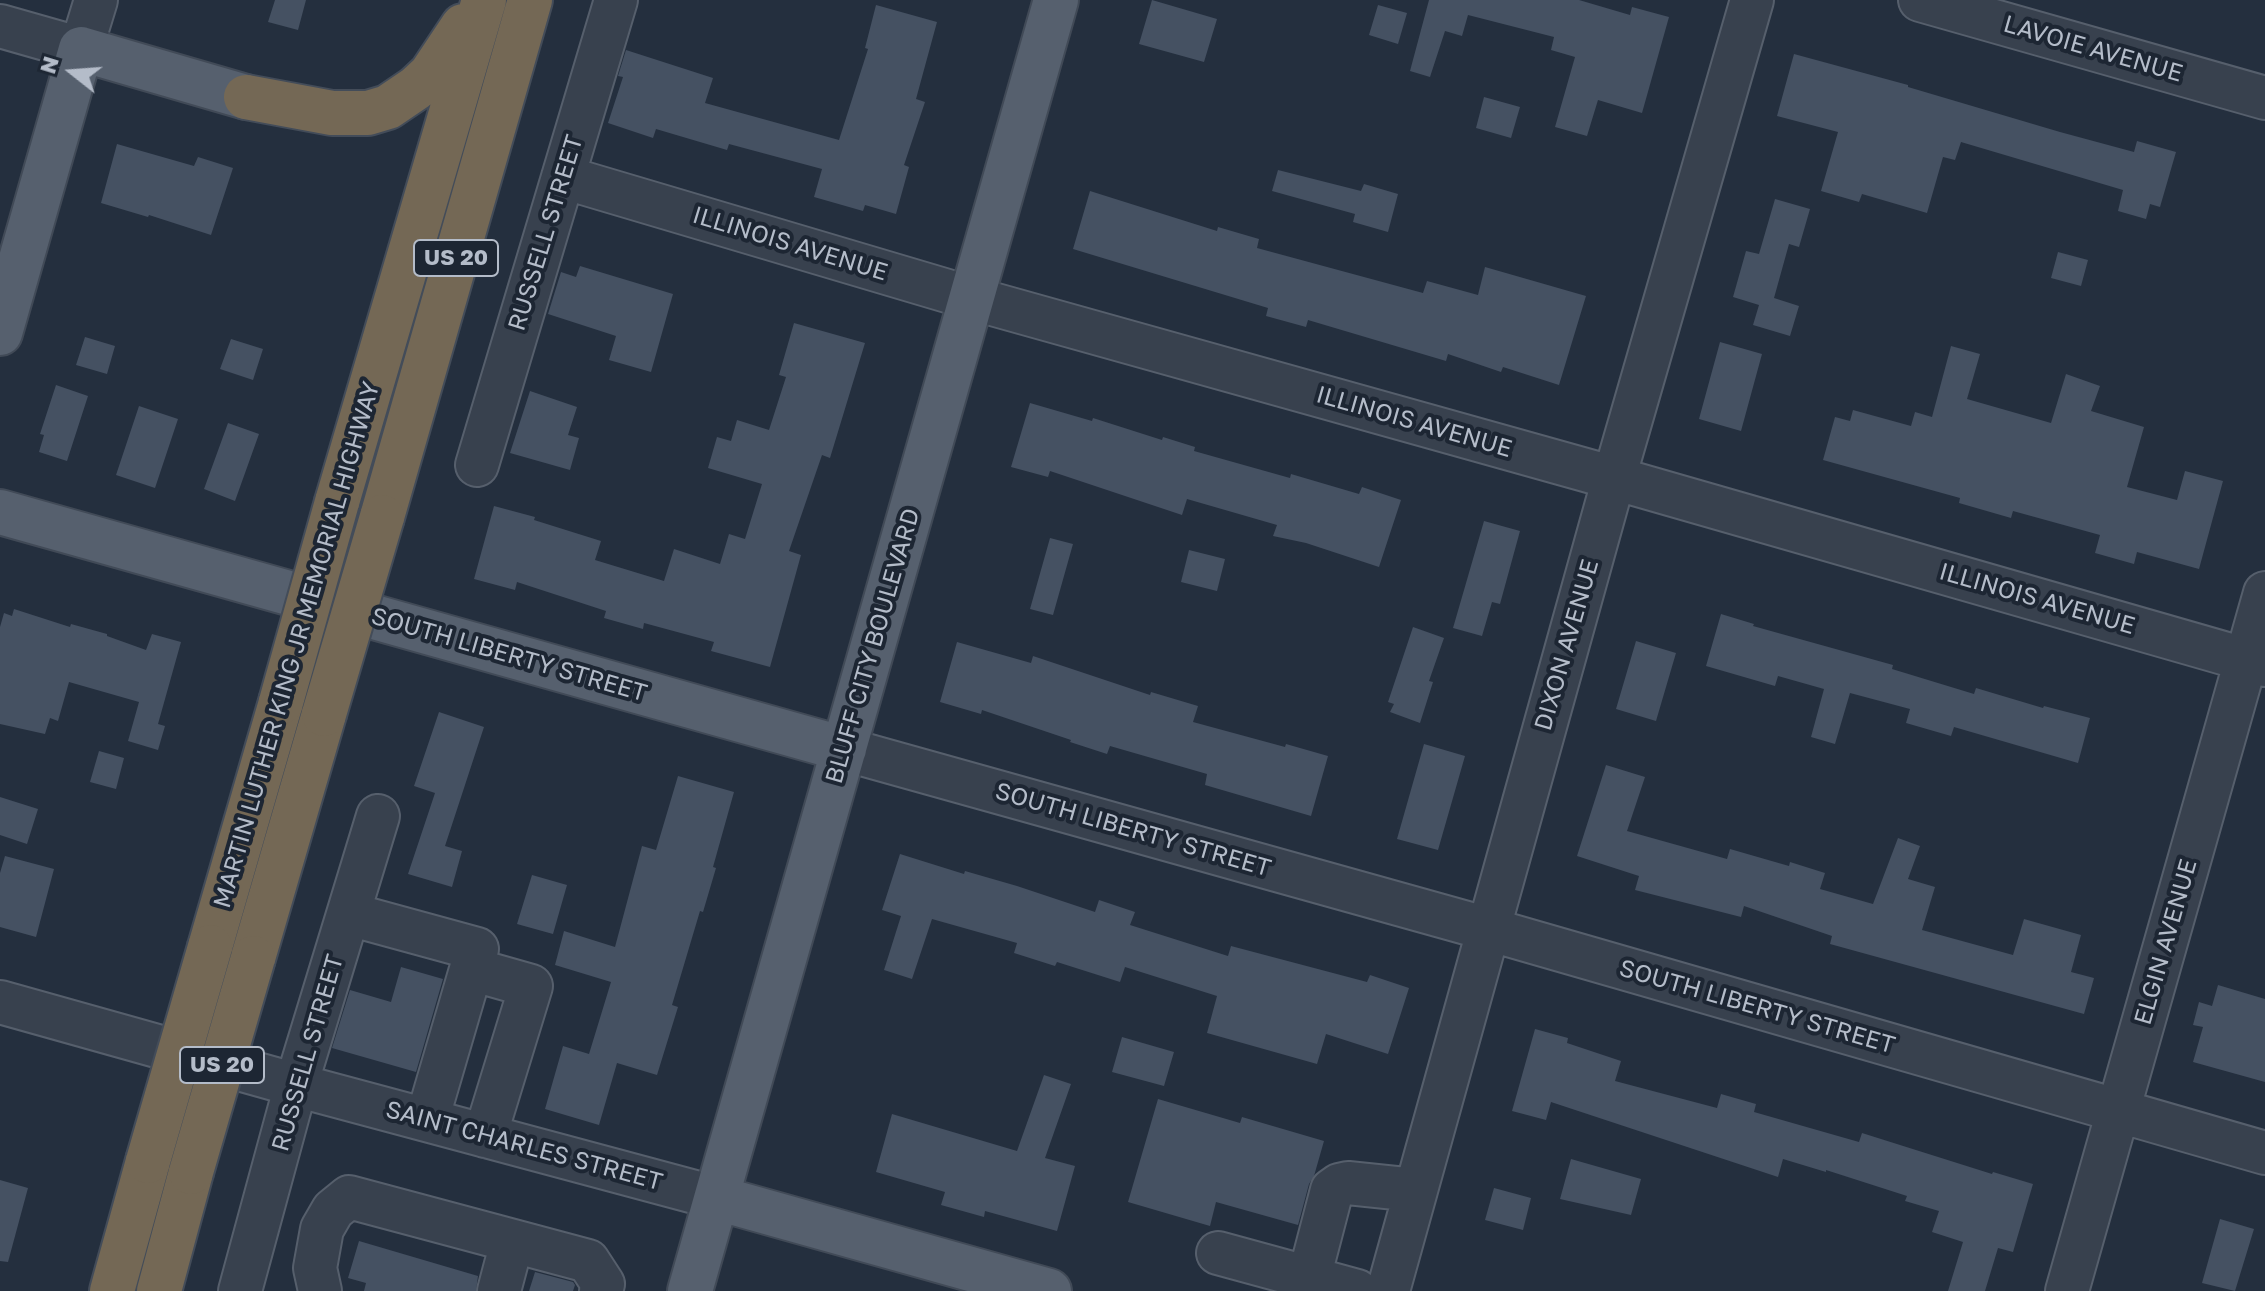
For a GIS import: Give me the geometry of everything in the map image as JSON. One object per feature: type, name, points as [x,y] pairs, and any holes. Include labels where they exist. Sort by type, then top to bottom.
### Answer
[{"type":"highway","points":[[246,97],[332,113],[368,113],[388,107],[431,74],[482,0]]},
{"type":"highway","name":"MARTIN LUTHER KING JR MEMORIAL HIGHWAY","points":[[112,1291],[482,0]]},
{"type":"highway","name":"MARTIN LUTHER KING JR MEMORIAL HIGHWAY","points":[[159,1291],[530,0]]},
{"type":"main road","name":"BLUFF CITY BOULEVARD","points":[[690,1291],[1056,0]]},
{"type":"main road","points":[[0,333],[81,49],[246,97]]},
{"type":"main road","name":"SOUTH LIBERTY STREET","points":[[0,512],[844,749]]},
{"type":"main road","name":"SAINT CHARLES STREET","points":[[717,1198],[1049,1291]]},
{"type":"street","points":[[0,26],[81,49],[96,0]]},
{"type":"street","name":"RUSSELL STREET","points":[[477,465],[616,0]]},
{"type":"street","name":"DIXON AVENUE","points":[[1388,1291],[1614,478],[1752,0]]},
{"type":"street","name":"LAVOIE AVENUE","points":[[1920,0],[2265,98]]},
{"type":"street","name":"ILLINOIS AVENUE","points":[[563,177],[971,298],[2255,662]]},
{"type":"street","name":"ELGIN AVENUE","points":[[2067,1291],[2255,662],[2265,593]]},
{"type":"street","name":"SOUTH LIBERTY STREET","points":[[844,749],[1488,929],[2265,1153]]},
{"type":"street","name":"RUSSELL STREET","points":[[240,1291],[296,1085],[378,816]]},
{"type":"street","points":[[349,914],[477,949],[427,1120]]},
{"type":"street","points":[[471,969],[531,986],[485,1136]]},
{"type":"street","name":"SAINT CHARLES STREET","points":[[0,1002],[717,1198]]},
{"type":"street","points":[[1309,1278],[1332,1190],[1348,1183],[1415,1190]]},
{"type":"street","points":[[320,1291],[315,1268],[322,1229],[333,1210],[349,1197],[588,1261],[603,1284],[601,1291]]},
{"type":"street","points":[[499,1291],[512,1242]]},
{"type":"street","points":[[1218,1253],[1357,1291]]},
{"type":"building","points":[[275,0],[306,0],[298,30],[268,22]]},
{"type":"building","points":[[1152,0],[1217,19],[1204,62],[1139,44]]},
{"type":"building","points":[[1429,0],[1579,0],[1630,15],[1632,7],[1669,17],[1642,113],[1598,100],[1587,136],[1555,127],[1575,57],[1551,50],[1554,37],[1468,15],[1462,36],[1445,31],[1430,77],[1410,71]]},
{"type":"building","points":[[876,5],[937,22],[916,99],[925,102],[904,165],[909,167],[896,214],[865,205],[863,211],[814,197],[822,169],[729,144],[727,150],[656,129],[653,138],[608,123],[623,77],[618,76],[626,50],[713,78],[705,103],[839,140],[868,49],[865,48]]},
{"type":"building","points":[[1378,5],[1407,13],[1398,44],[1369,35]]},
{"type":"building","points":[[1794,54],[2134,152],[2137,141],[2176,152],[2160,207],[2150,204],[2146,219],[2118,211],[2123,190],[1961,142],[1955,160],[1943,157],[1927,213],[1862,194],[1859,202],[1821,191],[1838,132],[1777,116]]},
{"type":"building","points":[[1484,97],[1520,107],[1511,138],[1476,128]]},
{"type":"building","points":[[117,144],[194,166],[198,157],[233,168],[211,235],[101,203]]},
{"type":"building","points":[[1278,170],[1361,191],[1364,184],[1398,194],[1388,232],[1353,222],[1355,214],[1272,191]]},
{"type":"building","points":[[1090,191],[1217,231],[1218,227],[1259,239],[1257,248],[1423,293],[1427,281],[1478,295],[1485,267],[1586,296],[1559,385],[1503,367],[1501,372],[1448,354],[1446,361],[1308,320],[1306,327],[1266,316],[1268,308],[1073,249]]},
{"type":"building","points":[[1775,199],[1810,209],[1799,247],[1789,244],[1774,298],[1799,306],[1790,336],[1753,325],[1759,305],[1733,297],[1746,251],[1759,254]]},
{"type":"building","points":[[2058,252],[2088,260],[2081,286],[2051,278]]},
{"type":"building","points":[[580,266],[673,294],[651,372],[609,360],[616,336],[548,314],[561,272],[576,277]]},
{"type":"building","points":[[794,323],[865,343],[830,458],[822,455],[789,551],[801,555],[770,667],[711,651],[714,642],[644,623],[643,629],[604,618],[606,611],[517,582],[515,590],[474,579],[494,506],[601,541],[595,560],[664,581],[674,549],[720,564],[729,534],[745,539],[762,484],[708,468],[717,437],[731,441],[737,420],[769,430],[786,377],[779,375]]},
{"type":"building","points":[[85,337],[115,346],[107,374],[76,365]]},
{"type":"building","points":[[231,339],[263,349],[253,380],[220,369]]},
{"type":"building","points":[[1720,342],[1762,354],[1741,431],[1699,419]]},
{"type":"building","points":[[1951,346],[1980,354],[1967,399],[2051,423],[2066,374],[2100,386],[2091,411],[2144,427],[2127,487],[2177,500],[2185,471],[2223,481],[2199,569],[2137,552],[2134,564],[2095,553],[2100,535],[2013,511],[2011,518],[1959,503],[1960,498],[1823,460],[1835,417],[1850,421],[1853,410],[1911,426],[1915,412],[1932,417]]},
{"type":"building","points":[[56,385],[88,396],[67,461],[39,452],[44,435],[40,434]]},
{"type":"building","points":[[530,391],[577,407],[568,435],[579,438],[570,470],[510,453]]},
{"type":"building","points":[[1030,403],[1092,421],[1093,418],[1162,440],[1163,437],[1195,447],[1194,451],[1290,478],[1291,474],[1359,494],[1362,487],[1401,500],[1379,567],[1306,543],[1273,536],[1277,525],[1187,499],[1182,515],[1050,471],[1048,477],[1011,467]]},
{"type":"building","points":[[139,406],[178,419],[155,488],[116,475]]},
{"type":"building","points":[[228,423],[259,434],[235,501],[204,489]]},
{"type":"building","points":[[1484,521],[1520,531],[1500,604],[1492,602],[1482,636],[1453,628]]},
{"type":"building","points":[[1050,538],[1073,544],[1053,615],[1030,609]]},
{"type":"building","points":[[1189,550],[1225,559],[1217,591],[1181,582]]},
{"type":"building","points":[[14,609],[70,627],[71,624],[107,634],[146,650],[152,634],[181,642],[158,724],[165,726],[158,750],[128,741],[139,702],[69,682],[58,721],[50,718],[45,734],[0,724],[0,627],[4,613],[12,616]]},
{"type":"building","points":[[1721,614],[1753,626],[1893,665],[1892,669],[1974,694],[1976,688],[2090,718],[2078,763],[1954,727],[1951,736],[1906,723],[1910,709],[1850,693],[1835,744],[1811,737],[1824,689],[1778,676],[1775,686],[1706,666]]},
{"type":"building","points":[[1413,627],[1444,638],[1429,681],[1433,682],[1420,723],[1390,712],[1394,704],[1388,702]]},
{"type":"building","points":[[1636,641],[1676,653],[1656,721],[1616,709]]},
{"type":"building","points":[[957,642],[1031,663],[1033,656],[1150,695],[1151,692],[1198,706],[1193,722],[1328,756],[1311,816],[1205,785],[1207,774],[1110,746],[1107,754],[982,710],[981,714],[940,702]]},
{"type":"building","points":[[439,712],[484,727],[445,846],[462,851],[452,887],[408,874],[435,793],[414,786]]},
{"type":"building","points":[[1424,744],[1465,756],[1438,850],[1397,839]]},
{"type":"building","points":[[99,751],[124,758],[116,789],[90,782]]},
{"type":"building","points":[[1606,765],[1645,777],[1627,831],[1727,859],[1730,849],[1789,866],[1790,862],[1825,873],[1820,889],[1873,904],[1898,838],[1920,846],[1908,879],[1935,887],[1922,930],[2013,955],[2024,919],[2081,935],[2071,972],[2094,978],[2084,1014],[1830,944],[1832,936],[1744,906],[1741,917],[1635,890],[1639,876],[1577,856]]},
{"type":"building","points":[[678,776],[734,792],[713,867],[716,868],[672,1005],[678,1007],[657,1075],[617,1063],[599,1125],[545,1109],[563,1046],[589,1054],[611,982],[555,965],[564,931],[615,947],[642,846],[656,850]]},
{"type":"building","points":[[0,797],[38,809],[27,844],[0,835]]},
{"type":"building","points":[[900,854],[964,874],[965,871],[1017,886],[1095,912],[1099,900],[1135,912],[1130,925],[1228,956],[1231,946],[1367,982],[1370,975],[1409,988],[1388,1054],[1326,1034],[1317,1064],[1207,1033],[1217,996],[1125,967],[1120,982],[1057,962],[1055,966],[1014,953],[1017,943],[932,919],[912,979],[884,970],[901,916],[882,910]]},
{"type":"building","points":[[5,856],[54,869],[36,937],[0,927],[0,873]]},
{"type":"building","points":[[532,875],[567,885],[553,934],[517,924]]},
{"type":"building","points":[[401,967],[443,979],[416,1072],[332,1048],[350,990],[391,1002]]},
{"type":"building","points":[[2218,985],[2265,999],[2265,1082],[2193,1062],[2203,1027],[2193,1025],[2199,1002],[2212,1006]]},
{"type":"building","points":[[1535,1029],[1568,1038],[1567,1043],[1621,1061],[1615,1081],[1717,1108],[1721,1094],[1756,1104],[1754,1112],[1859,1142],[1862,1133],[2033,1184],[2013,1252],[1998,1248],[1985,1291],[1948,1291],[1963,1242],[1932,1232],[1939,1211],[1905,1201],[1907,1196],[1783,1159],[1778,1177],[1551,1102],[1546,1120],[1512,1111]]},
{"type":"building","points":[[1122,1037],[1174,1052],[1164,1086],[1112,1072]]},
{"type":"building","points":[[1044,1075],[1071,1084],[1045,1158],[1075,1166],[1057,1231],[985,1211],[984,1217],[941,1205],[945,1192],[876,1172],[892,1114],[1017,1151]]},
{"type":"building","points":[[1158,1099],[1240,1123],[1242,1117],[1324,1141],[1298,1225],[1216,1202],[1210,1226],[1128,1202]]},
{"type":"building","points":[[1571,1159],[1641,1179],[1631,1215],[1560,1199]]},
{"type":"building","points":[[0,1180],[28,1188],[8,1262],[0,1261]]},
{"type":"building","points":[[1494,1188],[1531,1198],[1523,1230],[1485,1220]]},
{"type":"building","points":[[2220,1219],[2254,1229],[2235,1291],[2202,1283]]},
{"type":"building","points":[[359,1241],[478,1276],[476,1291],[364,1291],[366,1283],[348,1278]]},
{"type":"building","points":[[535,1272],[573,1282],[573,1291],[529,1291]]}]
